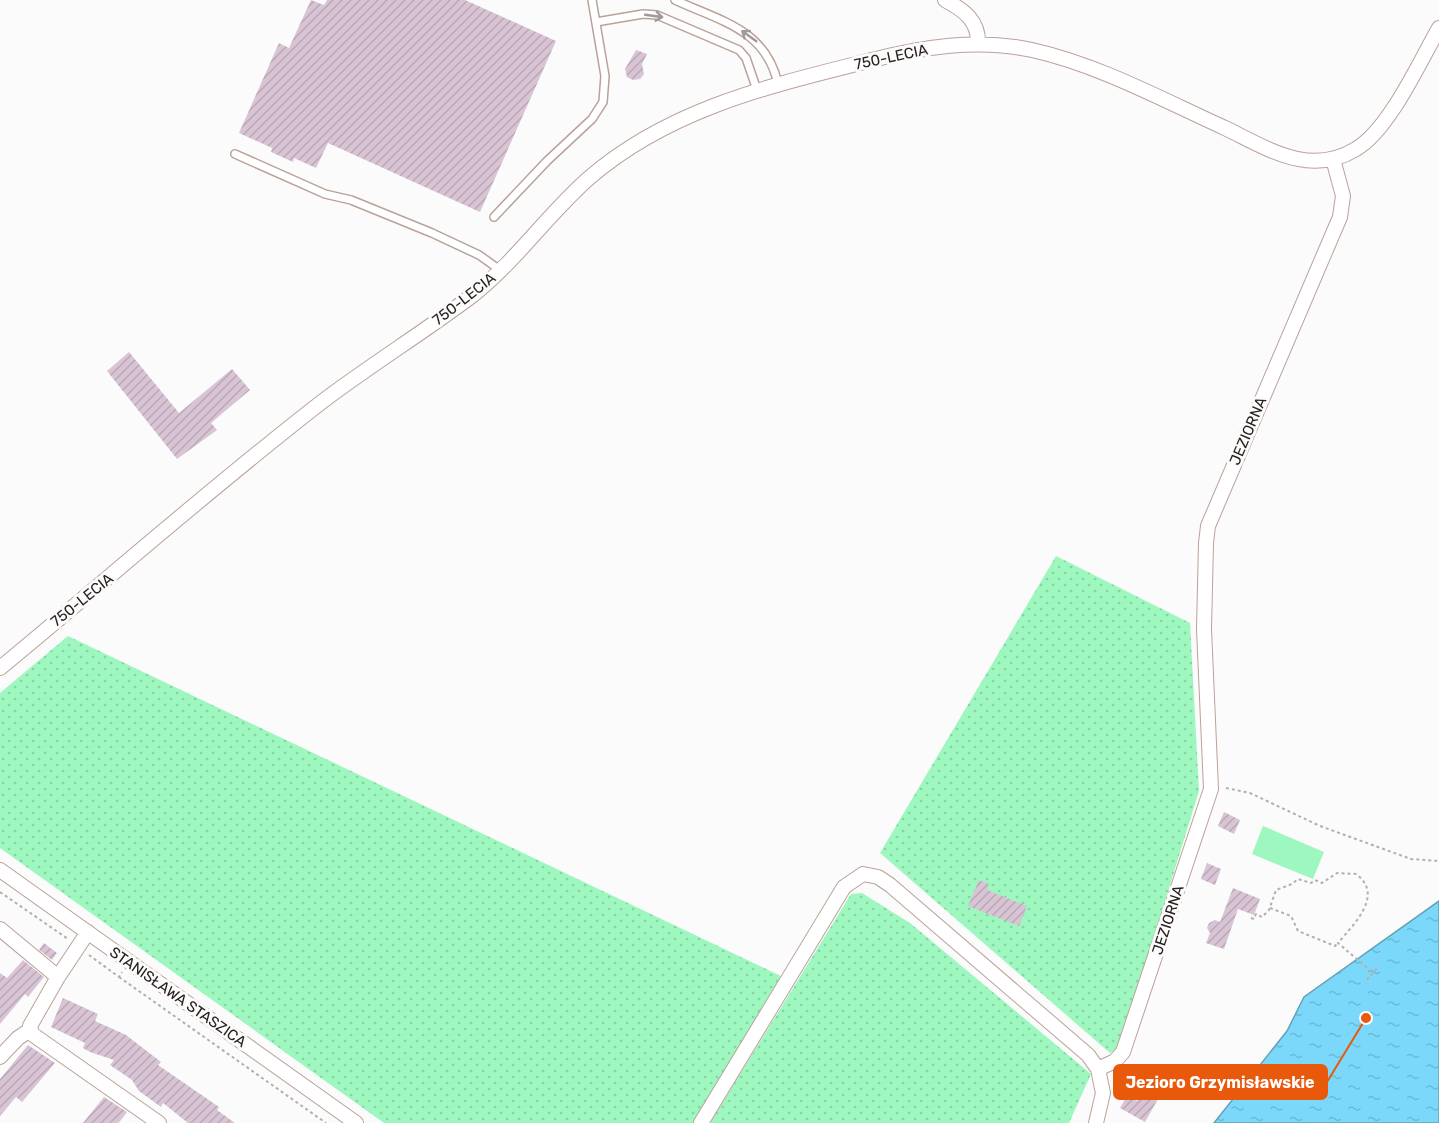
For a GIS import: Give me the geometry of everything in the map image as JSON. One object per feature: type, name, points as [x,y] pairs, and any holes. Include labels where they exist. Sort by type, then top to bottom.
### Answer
[{"type":"street","points":[[945,0],[973,20],[978,32],[978,44],[1020,48],[1065,59],[1288,156],[1303,160],[1333,159],[1363,145],[1380,127],[1439,28]]},
{"type":"street","name":"750-LECIA","points":[[0,668],[311,411],[465,301],[500,270],[589,178],[623,152],[680,118],[757,90],[911,51],[978,44]]},
{"type":"street","name":"JEZIORNA","points":[[1098,1069],[1115,1061],[1123,1052],[1211,789],[1205,648],[1206,536],[1340,217],[1343,196],[1333,159]]},
{"type":"street","name":"STANISŁAWA STASZICA","points":[[0,870],[356,1123]]},
{"type":"street","points":[[701,1123],[840,893],[849,881],[863,874],[878,877],[890,885],[1088,1055],[1098,1069],[1103,1093],[1096,1123]]},
{"type":"street","points":[[0,929],[58,977]]},
{"type":"street","points":[[0,1057],[18,1038],[30,1030],[58,977],[88,932]]},
{"type":"street","points":[[30,1030],[41,1042],[140,1118],[159,1123]]},
{"type":"lane","points":[[494,218],[598,112],[605,90],[605,76],[592,0]]},
{"type":"lane","points":[[675,0],[754,38],[767,54],[778,84]]},
{"type":"lane","points":[[596,22],[643,14],[667,18],[740,50],[746,58],[757,90]]},
{"type":"lane","points":[[235,154],[325,194],[351,200],[438,236],[479,255],[500,270]]},
{"type":"path","points":[[1211,789],[1241,790],[1320,826],[1411,859],[1439,861]]},
{"type":"path","points":[[1251,918],[1254,919],[1256,914],[1262,916],[1270,908],[1276,890],[1298,879],[1311,883],[1315,880],[1322,883],[1337,873],[1356,874],[1366,887],[1367,903],[1361,915],[1335,946],[1298,931],[1291,916],[1270,908]]},
{"type":"path","points":[[0,892],[326,1123]]},
{"type":"path","points":[[1338,944],[1373,973]]},
{"type":"path","points":[[1367,980],[1379,966]]},
{"type":"path","points":[[119,976],[126,967]]},
{"type":"green space","points":[[1056,556],[1190,623],[1199,791],[1120,1047],[1110,1053],[880,853]]},
{"type":"green space","points":[[68,636],[781,976],[693,1123],[384,1123],[0,848],[0,693]]},
{"type":"green space","points":[[1263,826],[1324,852],[1313,879],[1252,854]]},
{"type":"green space","points":[[862,893],[910,923],[1091,1074],[1069,1123],[710,1123],[851,894]]},
{"type":"water","points":[[1439,901],[1439,1123],[1214,1123],[1287,1031],[1304,997]]},
{"type":"building","points":[[311,0],[324,5],[327,0],[465,0],[556,41],[480,212],[328,143],[316,168],[294,158],[293,162],[271,152],[272,148],[239,133],[279,43],[289,48]]},
{"type":"building","points":[[636,50],[647,54],[642,64],[644,74],[640,79],[633,80],[627,77],[625,69]]},
{"type":"building","points":[[129,352],[179,413],[232,369],[250,390],[211,423],[217,430],[177,459],[107,371]]},
{"type":"building","points":[[1224,812],[1240,820],[1234,834],[1218,826]]},
{"type":"building","points":[[1207,863],[1221,869],[1215,885],[1201,879]]},
{"type":"building","points":[[979,880],[989,884],[987,890],[1027,906],[1019,926],[968,906]]},
{"type":"building","points":[[1233,888],[1260,899],[1254,915],[1238,909],[1224,949],[1206,943],[1210,933],[1207,928],[1209,923],[1215,920],[1220,922]]},
{"type":"building","points":[[44,943],[57,953],[52,960],[39,950]]},
{"type":"building","points":[[23,960],[44,977],[28,997],[25,994],[0,1024],[0,973],[7,978]]},
{"type":"building","points":[[63,998],[98,1014],[95,1021],[126,1035],[161,1062],[158,1065],[219,1107],[217,1110],[235,1123],[188,1123],[163,1103],[161,1107],[139,1091],[132,1080],[110,1065],[114,1060],[90,1052],[83,1048],[85,1043],[51,1027]]},
{"type":"building","points":[[28,1045],[55,1063],[22,1102],[16,1097],[0,1116],[0,1079]]},
{"type":"building","points":[[1154,1069],[1170,1078],[1145,1122],[1120,1108],[1127,1096],[1137,1101]]},
{"type":"building","points":[[104,1097],[127,1112],[121,1120],[118,1123],[83,1123]]},
{"type":"place","name":"Jezioro Grzymisławskie","points":[[1366,1018]]}]
